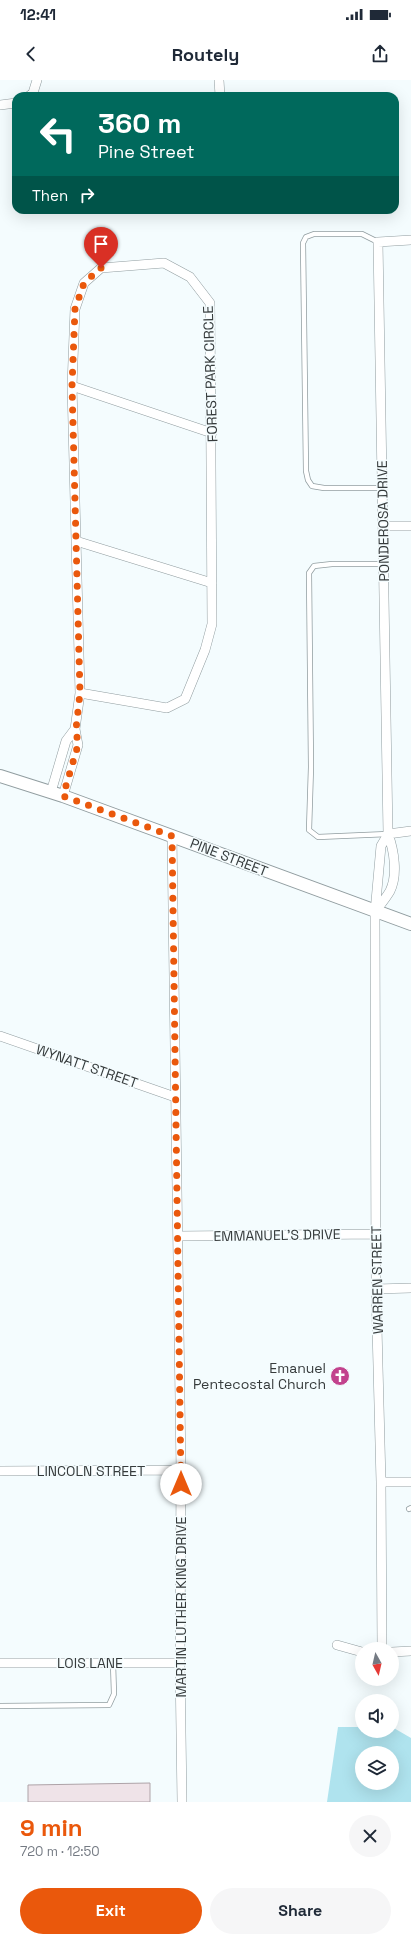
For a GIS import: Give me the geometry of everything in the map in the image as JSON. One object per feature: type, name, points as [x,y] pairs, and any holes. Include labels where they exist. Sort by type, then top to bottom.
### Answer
[{"type":"street","points":[[33,92],[37,80]]},
{"type":"street","points":[[219,80],[220,92]]},
{"type":"street","points":[[0,105],[12,104]]},
{"type":"street","points":[[378,242],[411,240]]},
{"type":"street","name":"PONDEROSA DRIVE","points":[[375,912],[391,890],[395,864],[394,850],[388,834],[384,526],[378,242]]},
{"type":"street","name":"FOREST PARK CIRCLE","points":[[63,796],[78,745],[76,729],[80,693],[72,386],[75,309],[84,283],[101,268],[164,263],[190,276],[210,303],[212,624],[205,650],[185,699],[167,708],[80,693]]},
{"type":"street","points":[[72,386],[212,433]]},
{"type":"street","points":[[384,526],[411,526]]},
{"type":"street","points":[[76,541],[212,583]]},
{"type":"street","name":"FOREST PARK CIRCLE","points":[[51,792],[66,741],[76,729]]},
{"type":"street","name":"PINE STREET","points":[[0,776],[63,796],[411,924]]},
{"type":"street","points":[[388,834],[411,831]]},
{"type":"street","name":"PONDEROSA DRIVE","points":[[375,912],[381,846],[388,834]]},
{"type":"street","name":"MARTIN LUTHER KING DRIVE","points":[[172,836],[182,1470],[180,1663],[182,1802]]},
{"type":"street","name":"WARREN STREET","points":[[375,912],[376,1289],[381,1482],[382,1642]]},
{"type":"street","name":"WYNATT STREET","points":[[0,1036],[175,1097]]},
{"type":"street","name":"EMMANUEL'S DRIVE","points":[[178,1236],[376,1234]]},
{"type":"street","points":[[376,1289],[411,1288]]},
{"type":"street","name":"LINCOLN STREET","points":[[0,1471],[182,1470]]},
{"type":"street","points":[[381,1482],[411,1482]]},
{"type":"street","points":[[337,1645],[355,1650]]},
{"type":"street","points":[[399,1652],[411,1651]]},
{"type":"street","name":"LOIS LANE","points":[[0,1663],[180,1663]]},
{"type":"lane","points":[[378,242],[362,234],[314,234],[306,237],[303,243],[306,471],[308,480],[312,486],[324,488],[383,488]]},
{"type":"lane","points":[[384,564],[320,565],[314,566],[308,573],[311,767],[309,830],[318,837],[388,834]]},
{"type":"lane","points":[[0,1706],[109,1705],[114,1694],[113,1663]]},
{"type":"shaded area","points":[[338,1727],[355,1727],[355,1738],[399,1738],[399,1731],[411,1738],[411,1802],[327,1802]]},
{"type":"building","points":[[150,1783],[150,1802],[28,1802],[28,1785]]},
{"type":"place","name":"Emanuel Pentecostal Church","points":[[340,1376]]},
{"type":"route","points":[[101,268],[84,283],[75,309],[72,386],[80,693],[76,729],[78,745],[63,796],[172,836],[181,1484]]}]
